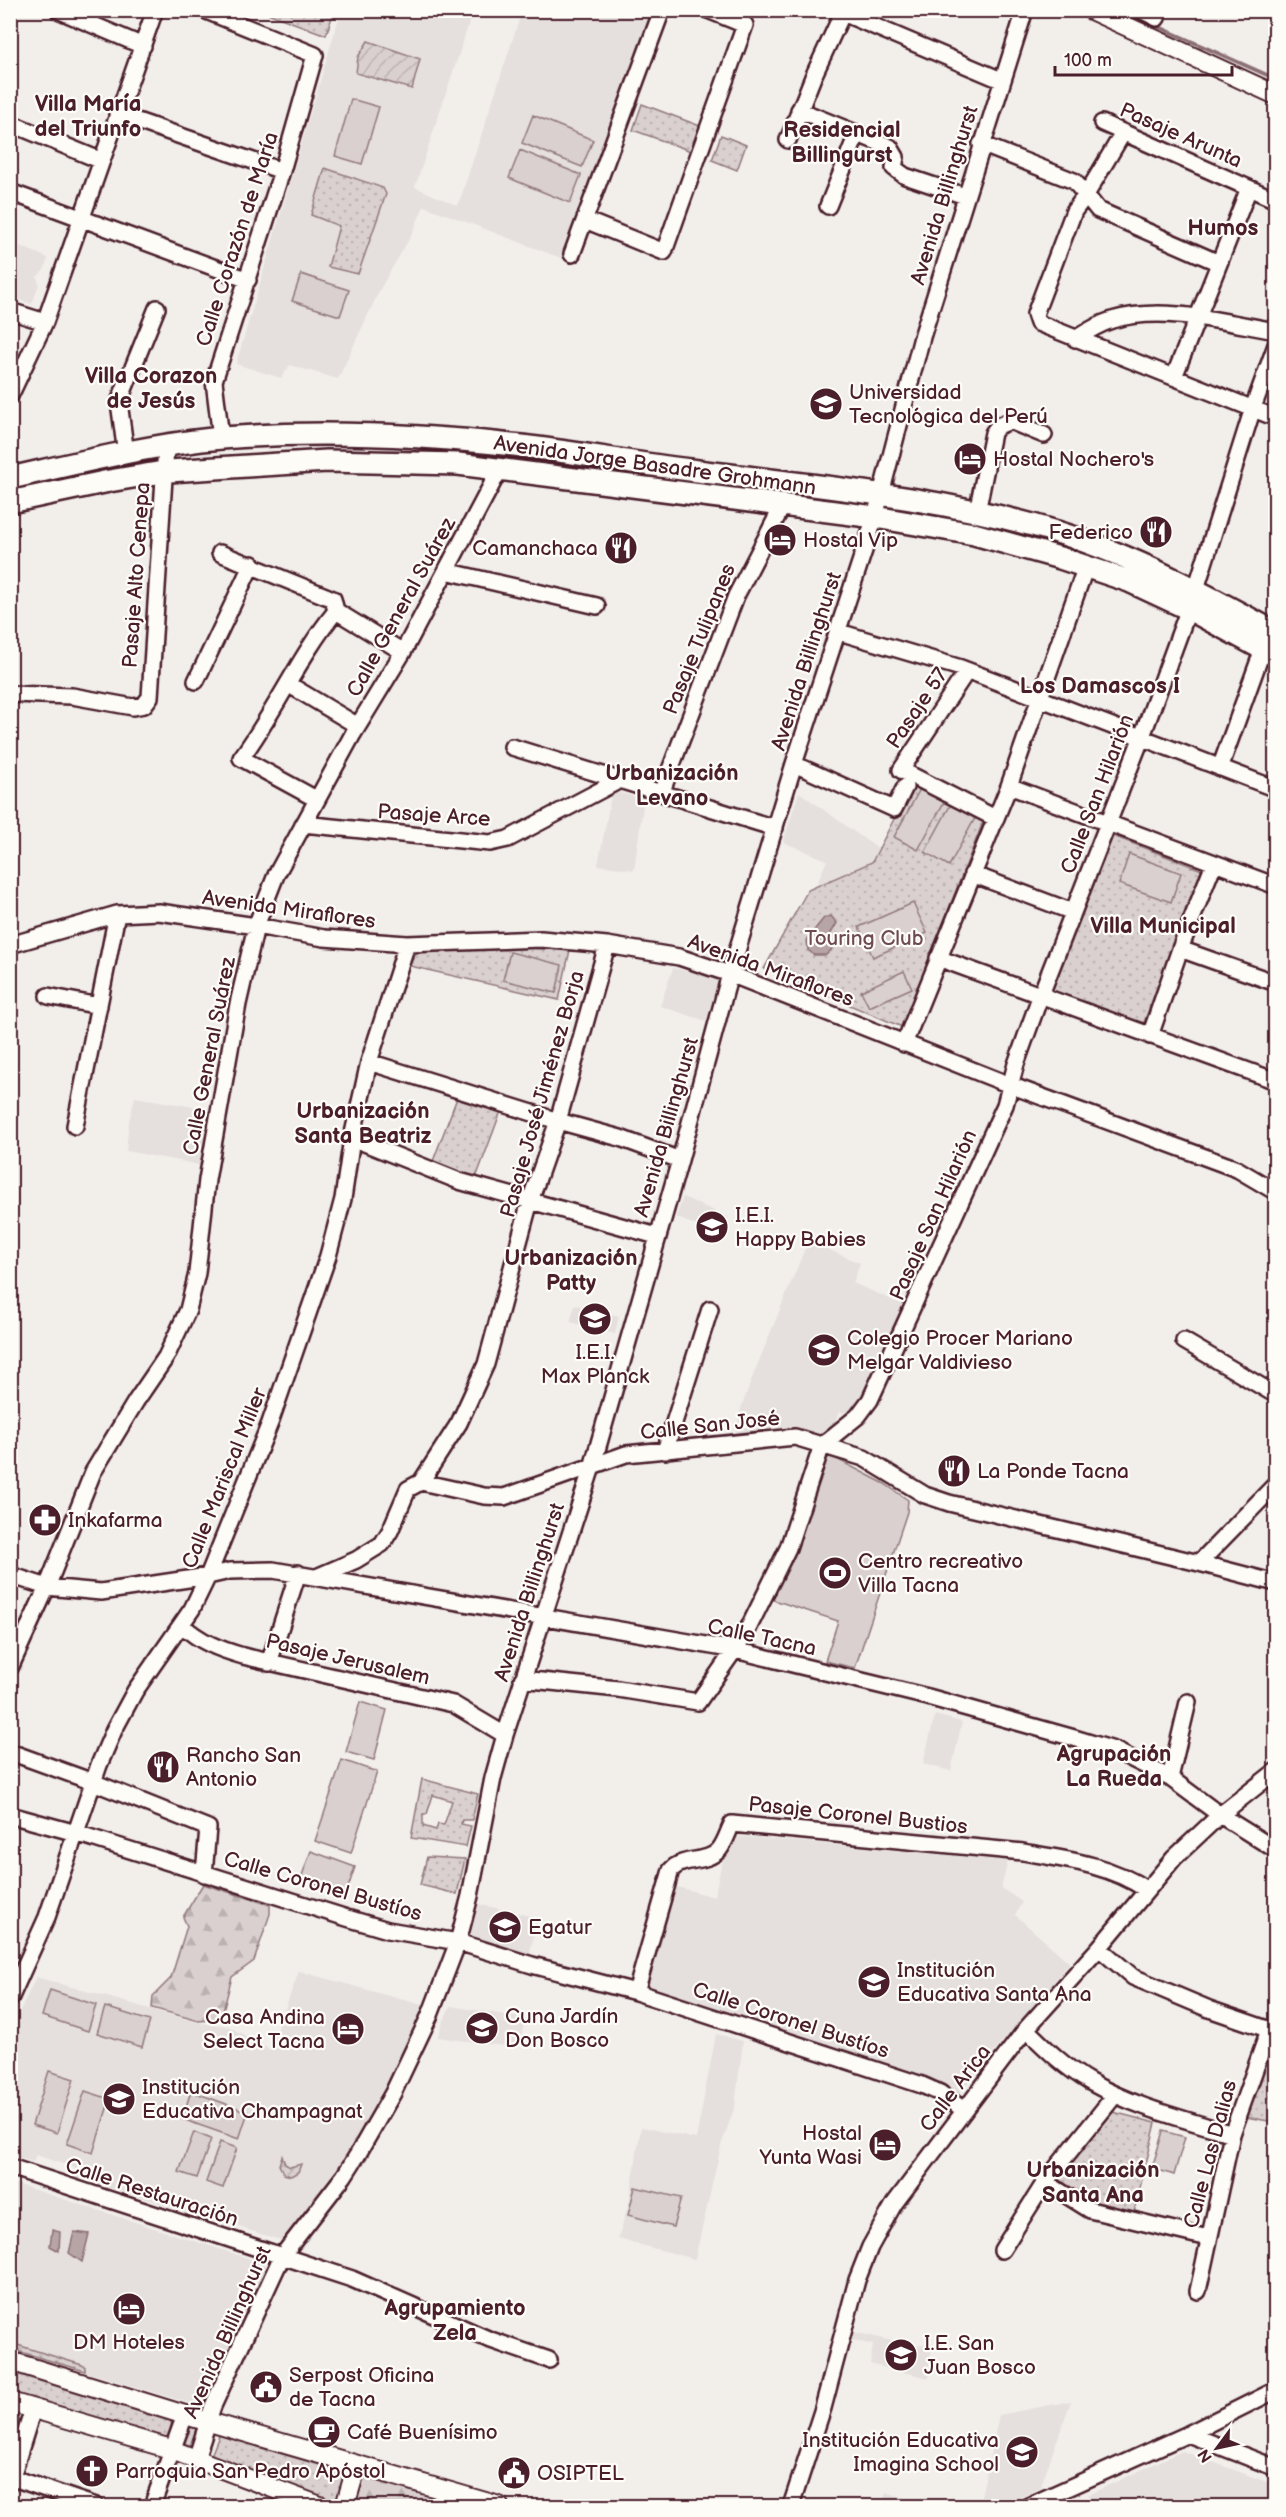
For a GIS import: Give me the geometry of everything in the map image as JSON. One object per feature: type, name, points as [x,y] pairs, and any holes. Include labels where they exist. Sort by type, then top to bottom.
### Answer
[{"type":"highway","name":"Avenida Jorge Basadre Grohmann","points":[[10,478],[126,454],[221,438],[341,435],[461,440],[792,483],[977,512],[1031,525],[1085,542],[1137,562],[1271,646]]},
{"type":"highway","points":[[458,464],[461,440]]},
{"type":"highway","name":"Avenida Jorge Basadre Grohmann","points":[[10,502],[164,471],[327,460],[458,464],[875,517],[974,534],[1086,566],[1144,587],[1193,599]]},
{"type":"highway","points":[[634,487],[637,463]]},
{"type":"highway","points":[[783,505],[792,483]]},
{"type":"main road","points":[[1091,10],[1275,95]]},
{"type":"main road","points":[[10,2361],[185,2415],[499,2506]]},
{"type":"main road","points":[[10,2402],[172,2450],[320,2506]]},
{"type":"main road","points":[[345,2506],[357,2465]]},
{"type":"street","points":[[58,10],[143,46]]},
{"type":"street","points":[[10,396],[45,322],[155,10]]},
{"type":"street","name":"Calle Corazón de María","points":[[204,10],[315,55],[282,171],[214,381],[221,438]]},
{"type":"street","points":[[572,254],[662,10]]},
{"type":"street","points":[[585,220],[664,252],[745,25],[708,10]]},
{"type":"street","name":"Avenida Billinghurst","points":[[196,2459],[208,2421],[282,2256],[344,2176],[383,2112],[426,2024],[458,1942],[470,1896],[493,1778],[505,1735],[593,1464],[680,1160],[730,974],[794,764],[875,517],[922,337],[1024,10]]},
{"type":"street","points":[[1141,10],[1158,14]]},
{"type":"street","points":[[788,140],[843,12],[1001,80]]},
{"type":"street","points":[[800,110],[890,147],[896,157],[894,168],[897,172],[965,196]]},
{"type":"street","points":[[117,114],[282,171]]},
{"type":"street","points":[[10,123],[102,162]]},
{"type":"street","name":"Pasaje Arunta","points":[[1102,123],[1275,200]]},
{"type":"street","points":[[1123,133],[1074,211],[1035,314],[1036,320],[1041,326],[1275,418]]},
{"type":"street","points":[[828,206],[857,134]]},
{"type":"street","points":[[981,144],[1074,181],[1098,210],[1219,263]]},
{"type":"street","points":[[1174,377],[1249,188]]},
{"type":"street","points":[[10,192],[248,280]]},
{"type":"street","points":[[126,454],[119,402],[157,308]]},
{"type":"street","points":[[10,311],[45,322]]},
{"type":"street","points":[[1075,339],[1109,321],[1136,315],[1197,317],[1275,331]]},
{"type":"street","name":"Calle San Hilarión","points":[[1010,1085],[1040,997],[1193,599],[1275,345]]},
{"type":"street","points":[[10,369],[26,366]]},
{"type":"street","points":[[977,512],[993,433],[998,426],[1010,421],[1044,435]]},
{"type":"street","name":"Pasaje Alto Cenepa","points":[[10,694],[72,696],[132,706],[144,705],[150,697],[166,447]]},
{"type":"street","name":"Calle General Suárez","points":[[10,1668],[47,1587],[93,1472],[166,1357],[188,1310],[197,1273],[207,1180],[234,1027],[256,926],[276,875],[316,799],[403,652],[500,469]]},
{"type":"street","name":"Pasaje Tulipanes","points":[[662,791],[736,596],[783,505]]},
{"type":"street","points":[[220,553],[252,564],[333,600],[336,611],[403,652]]},
{"type":"street","points":[[196,681],[252,564]]},
{"type":"street","points":[[904,1044],[1009,786],[1086,566]]},
{"type":"street","points":[[446,571],[597,606]]},
{"type":"street","points":[[316,799],[241,758],[263,728],[302,659],[336,611]]},
{"type":"street","points":[[839,632],[967,671],[1275,789]]},
{"type":"street","points":[[1220,768],[1271,646]]},
{"type":"street","name":"Pasaje 57","points":[[967,671],[901,770],[995,818]]},
{"type":"street","points":[[288,684],[358,726]]},
{"type":"street","points":[[512,747],[662,791],[775,828]]},
{"type":"street","points":[[794,764],[894,809],[906,786]]},
{"type":"street","name":"Pasaje Arce","points":[[303,824],[490,843],[508,839],[620,780]]},
{"type":"street","points":[[1009,786],[1275,886]]},
{"type":"street","points":[[1150,1036],[1180,949],[1214,863]]},
{"type":"street","points":[[972,874],[1073,912]]},
{"type":"street","name":"Avenida Miraflores","points":[[10,945],[117,914],[159,912],[324,938],[407,944],[541,939],[608,945],[679,957],[730,974],[1010,1085],[1237,1170],[1275,1192]]},
{"type":"street","points":[[75,1126],[117,914]]},
{"type":"street","name":"Calle Mariscal Miller","points":[[10,1999],[14,1981],[47,1917],[93,1782],[114,1730],[135,1691],[182,1625],[208,1576],[270,1423],[328,1256],[343,1199],[352,1138],[369,1062],[407,944]]},
{"type":"street","name":"Pasaje José Jiménez Borja","points":[[319,1576],[356,1560],[382,1544],[408,1489],[422,1482],[459,1423],[486,1364],[531,1201],[558,1121],[608,945]]},
{"type":"street","points":[[1180,949],[1275,983]]},
{"type":"street","points":[[938,958],[1275,1081]]},
{"type":"street","points":[[48,996],[99,1006]]},
{"type":"street","points":[[369,1062],[620,1138],[680,1160]]},
{"type":"street","name":"Pasaje San Hilarión","points":[[822,1445],[858,1416],[870,1400],[987,1147],[1005,1105],[1010,1085]]},
{"type":"street","points":[[352,1138],[459,1181],[657,1236]]},
{"type":"street","points":[[665,1451],[710,1309]]},
{"type":"street","points":[[1184,1341],[1275,1395]]},
{"type":"street","name":"Calle San José","points":[[422,1482],[483,1496],[504,1497],[626,1454],[795,1437],[864,1458],[925,1495],[949,1503],[1199,1563],[1275,1584]]},
{"type":"street","points":[[522,1679],[618,1689],[698,1702],[745,1635],[788,1548],[822,1445]]},
{"type":"street","points":[[1199,1563],[1275,1484]]},
{"type":"street","name":"Calle Tacna","points":[[10,1575],[47,1587],[101,1592],[247,1569],[273,1570],[319,1576],[735,1650],[928,1697],[1114,1750],[1170,1778],[1220,1815],[1275,1850]]},
{"type":"street","points":[[269,1663],[298,1574]]},
{"type":"street","name":"Pasaje Jerusalem","points":[[182,1625],[197,1639],[219,1649],[269,1663],[453,1704],[505,1735]]},
{"type":"street","points":[[1170,1778],[1188,1702]]},
{"type":"street","points":[[10,1752],[208,1828],[204,1874]]},
{"type":"street","name":"Calle Arica","points":[[791,2506],[823,2408],[857,2280],[870,2247],[894,2204],[1026,2029],[1174,1858],[1220,1815],[1275,1771]]},
{"type":"street","name":"Calle Coronel Bustíos","points":[[10,1815],[76,1833],[388,1930],[458,1942],[532,1965],[636,1992],[921,2085],[940,2093],[964,2110]]},
{"type":"street","name":"Pasaje Coronel Bustios","points":[[636,1992],[671,1870],[684,1861],[713,1855],[720,1848],[732,1824],[1064,1858],[1130,1879],[1147,1890]]},
{"type":"street","points":[[1098,1948],[1133,1977],[1272,2031]]},
{"type":"street","points":[[1026,2029],[1073,2071],[1115,2095],[1232,2134]]},
{"type":"street","name":"Calle Las Dalias","points":[[1198,2291],[1232,2134],[1272,2031]]},
{"type":"street","points":[[1002,2250],[1045,2182],[1115,2095]]},
{"type":"street","name":"Calle Restauración","points":[[10,2167],[352,2279],[488,2339],[549,2360]]},
{"type":"street","points":[[1045,2182],[1090,2210],[1208,2238]]},
{"type":"street","points":[[1028,2506],[1188,2434],[1275,2390]]},
{"type":"street","points":[[33,2409],[11,2479],[96,2506]]},
{"type":"street","points":[[152,2506],[185,2415]]},
{"type":"street","points":[[1188,2434],[1275,2468]]},
{"type":"shaded area","points":[[341,11],[473,11],[415,187],[458,206],[522,11],[652,11],[561,258],[424,206],[412,234],[380,289],[338,379],[290,365],[281,378],[236,364]]},
{"type":"shaded area","points":[[11,242],[48,258],[44,270],[37,277],[39,284],[32,304],[11,297]]},
{"type":"shaded area","points":[[612,791],[644,799],[634,870],[598,865]]},
{"type":"shaded area","points":[[799,792],[878,849],[871,862],[816,886],[827,860],[783,842]]},
{"type":"shaded area","points":[[831,916],[837,923],[830,935],[832,949],[826,955],[814,955],[808,950],[807,939],[824,918]]},
{"type":"shaded area","points":[[673,968],[716,978],[718,982],[706,1021],[660,1006]]},
{"type":"shaded area","points":[[135,1097],[211,1110],[200,1165],[126,1151],[129,1121]]},
{"type":"shaded area","name":"I.E.I. Happy Babies","points":[[683,1197],[728,1217],[722,1237],[676,1217]]},
{"type":"shaded area","name":"Colegio Procer Mariano Melgar Valdivieso","points":[[808,1241],[860,1263],[853,1283],[904,1305],[855,1414],[839,1412],[832,1429],[823,1434],[795,1428],[736,1433],[741,1408],[754,1373]]},
{"type":"shaded area","name":"I.E.I. Max Planck","points":[[575,1305],[619,1316],[615,1334],[570,1322]]},
{"type":"shaded area","points":[[935,1715],[962,1722],[951,1771],[923,1764]]},
{"type":"shaded area","name":"Institución Educativa Santa Ana","points":[[737,1836],[1008,1861],[1001,1888],[1022,1902],[1015,1915],[1070,1963],[958,2094],[935,2082],[649,1989],[646,1983],[674,1886],[714,1897],[721,1866]]},
{"type":"shaded area","name":"Egatur","points":[[478,1904],[538,1918],[529,1956],[473,1939],[471,1936]]},
{"type":"shaded area","points":[[299,1971],[429,2007],[381,2094],[367,2126],[284,2241],[72,2176],[75,2168],[36,2155],[33,2162],[11,2155],[11,2030],[36,1977],[200,2023],[228,2026],[270,2050]]},
{"type":"shaded area","name":"Cuna Jardín Don Bosco","points":[[450,2006],[525,2018],[519,2048],[437,2037]]},
{"type":"shaded area","points":[[716,2034],[743,2041],[735,2106],[721,2146],[695,2259],[618,2239],[630,2199],[641,2127],[696,2139]]},
{"type":"shaded area","name":"DM Hoteles","points":[[10,2182],[263,2263],[267,2270],[202,2399],[189,2403],[11,2349]]},
{"type":"shaded area","points":[[52,2230],[60,2232],[59,2251],[50,2246]]},
{"type":"shaded area","points":[[74,2232],[89,2234],[82,2262],[69,2253]]},
{"type":"shaded area","name":"I.E. San Juan Bosco","points":[[850,2331],[909,2345],[932,2344],[929,2378],[870,2364],[873,2345],[848,2339]]},
{"type":"shaded area","name":"Institución Educativa Imagina School","points":[[1071,2401],[1040,2488],[1003,2506],[979,2506],[999,2415]]},
{"type":"shaded area","points":[[1182,2451],[1275,2485],[1275,2506],[1095,2506],[1088,2495]]},
{"type":"shaded area","points":[[886,2492],[913,2501],[911,2506],[882,2506]]},
{"type":"green space","points":[[262,11],[334,11],[326,35]]},
{"type":"green space","points":[[368,41],[420,59],[412,89],[356,73],[358,57]]},
{"type":"green space","points":[[351,99],[379,107],[362,164],[335,156]]},
{"type":"green space","points":[[642,104],[700,126],[691,151],[633,130]]},
{"type":"green space","points":[[533,115],[593,140],[582,167],[522,143]]},
{"type":"green space","points":[[721,135],[746,145],[737,170],[712,160]]},
{"type":"green space","points":[[520,150],[581,175],[570,203],[509,178]]},
{"type":"green space","points":[[325,168],[383,188],[386,194],[358,274],[328,267],[339,226],[311,215]]},
{"type":"green space","points":[[301,274],[349,290],[340,316],[292,301]]},
{"type":"green space","name":"Touring Club","points":[[913,782],[985,817],[902,1027],[764,969],[808,890],[872,862]]},
{"type":"green space","points":[[920,789],[944,802],[918,850],[894,837]]},
{"type":"green space","points":[[951,804],[975,818],[949,866],[925,852]]},
{"type":"green space","points":[[1108,834],[1202,870],[1141,1030],[1048,994]]},
{"type":"green space","points":[[1129,854],[1181,873],[1171,902],[1119,884]]},
{"type":"green space","points":[[913,903],[927,933],[873,957],[859,927]]},
{"type":"green space","points":[[502,947],[570,950],[559,1000],[410,966],[416,952]]},
{"type":"green space","points":[[510,952],[562,965],[556,993],[503,980]]},
{"type":"green space","points":[[904,971],[912,988],[869,1007],[861,991]]},
{"type":"green space","points":[[457,1098],[501,1111],[476,1178],[433,1161]]},
{"type":"green space","name":"Centro recreativo Villa Tacna","points":[[831,1456],[885,1484],[908,1500],[907,1512],[855,1668],[825,1661],[838,1621],[771,1599],[821,1463]]},
{"type":"green space","points":[[360,1702],[387,1710],[374,1760],[346,1752]]},
{"type":"green space","points":[[342,1760],[377,1772],[351,1853],[315,1841]]},
{"type":"green space","points":[[422,1779],[478,1794],[472,1820],[462,1820],[461,1824],[471,1826],[466,1847],[411,1838]],"holes":[[[433,1795],[452,1801],[444,1825],[438,1824],[436,1830],[423,1826],[423,1814],[427,1814]]]},
{"type":"green space","points":[[311,1851],[355,1867],[346,1894],[301,1878]]},
{"type":"green space","points":[[427,1857],[465,1859],[457,1894],[420,1885]]},
{"type":"green space","points":[[203,1884],[270,1905],[270,1914],[254,1961],[232,1977],[221,2019],[199,2021],[152,2008],[153,1996],[171,1978],[187,1926],[183,1917]]},
{"type":"green space","points":[[50,1990],[96,2005],[88,2031],[42,2016]]},
{"type":"green space","points":[[105,2007],[150,2021],[142,2047],[97,2033]]},
{"type":"green space","points":[[1272,2049],[1275,2050],[1275,2122],[1245,2117]]},
{"type":"green space","points":[[49,2071],[74,2079],[57,2133],[32,2125]]},
{"type":"green space","points":[[85,2091],[110,2099],[93,2153],[67,2144]]},
{"type":"green space","points":[[191,2091],[248,2112],[239,2139],[182,2119]]},
{"type":"green space","points":[[1113,2112],[1156,2123],[1134,2212],[1091,2204],[1057,2178]]},
{"type":"green space","points":[[1163,2131],[1185,2137],[1174,2175],[1152,2168]]},
{"type":"green space","points":[[194,2132],[211,2139],[197,2178],[179,2172]]},
{"type":"green space","points":[[220,2142],[237,2148],[223,2188],[206,2182]]},
{"type":"green space","points":[[282,2156],[285,2164],[290,2167],[301,2164],[298,2172],[291,2176],[284,2174],[279,2165]]},
{"type":"green space","points":[[635,2187],[681,2198],[673,2227],[628,2215]]},
{"type":"green space","points":[[11,2343],[82,2365],[85,2371],[11,2349]]},
{"type":"green space","points":[[10,2368],[169,2415],[172,2428],[170,2437],[168,2440],[11,2395]]},
{"type":"green space","points":[[189,2424],[196,2427],[198,2431],[195,2444],[189,2445],[183,2443]]},
{"type":"green space","points":[[221,2431],[348,2471],[338,2506],[331,2506],[210,2458]]},
{"type":"green space","points":[[366,2473],[480,2506],[352,2506],[361,2476]]},
{"type":"waterway","points":[[1121,10],[1276,79]]},
{"type":"place","name":"Universidad Tecnológica del Perú","points":[[826,404]]},
{"type":"place","name":"Hostal Nochero's","points":[[970,459]]},
{"type":"place","name":"Federico","points":[[1156,532]]},
{"type":"place","name":"Hostal Vip","points":[[780,540]]},
{"type":"place","name":"Camanchaca","points":[[621,548]]},
{"type":"place","name":"I.E.I. Happy Babies","points":[[712,1227]]},
{"type":"place","name":"I.E.I. Max Planck","points":[[595,1319]]},
{"type":"place","name":"Colegio Procer Mariano Melgar Valdivieso","points":[[824,1350]]},
{"type":"place","name":"La Ponde Tacna","points":[[954,1471]]},
{"type":"place","name":"Inkafarma","points":[[45,1520]]},
{"type":"place","name":"Centro recreativo Villa Tacna","points":[[835,1573]]},
{"type":"place","name":"Rancho San Antonio","points":[[163,1767]]},
{"type":"place","name":"Egatur","points":[[505,1927]]},
{"type":"place","name":"Institución Educativa Santa Ana","points":[[874,1982]]},
{"type":"place","name":"Cuna Jardín Don Bosco","points":[[482,2028]]},
{"type":"place","name":"Casa Andina Select Tacna","points":[[348,2029]]},
{"type":"place","name":"Institución Educativa Champagnat","points":[[119,2099]]},
{"type":"place","name":"Hostal Yunta Wasi","points":[[885,2145]]},
{"type":"place","name":"DM Hoteles","points":[[129,2309]]},
{"type":"place","name":"I.E. San Juan Bosco","points":[[901,2355]]},
{"type":"place","name":"Serpost Oficina de Tacna","points":[[266,2387]]},
{"type":"place","name":"Café Buenísimo","points":[[324,2432]]},
{"type":"place","name":"Institución Educativa Imagina School","points":[[1022,2452]]},
{"type":"place","name":"Parroquia San Pedro Apóstol","points":[[92,2471]]},
{"type":"place","name":"OSIPTEL","points":[[514,2473]]},
{"type":"district","name":"Villa María del Triunfo","points":[[88,116]]},
{"type":"district","name":"Residencial Billingurst","points":[[842,142]]},
{"type":"district","name":"Humos","points":[[1223,227]]},
{"type":"district","name":"Villa Corazon de Jesús","points":[[151,388]]},
{"type":"district","name":"Los Damascos I","points":[[1100,685]]},
{"type":"district","name":"Urbanización Levano","points":[[672,784]]},
{"type":"district","name":"Villa Municipal","points":[[1163,925]]},
{"type":"district","name":"Urbanización Santa Beatriz","points":[[363,1122]]},
{"type":"district","name":"Urbanización Patty","points":[[571,1270]]},
{"type":"district","name":"Agrupación La Rueda","points":[[1114,1766]]},
{"type":"district","name":"Urbanización Santa Ana","points":[[1093,2182]]},
{"type":"district","name":"Agrupamiento Zela","points":[[455,2320]]}]
